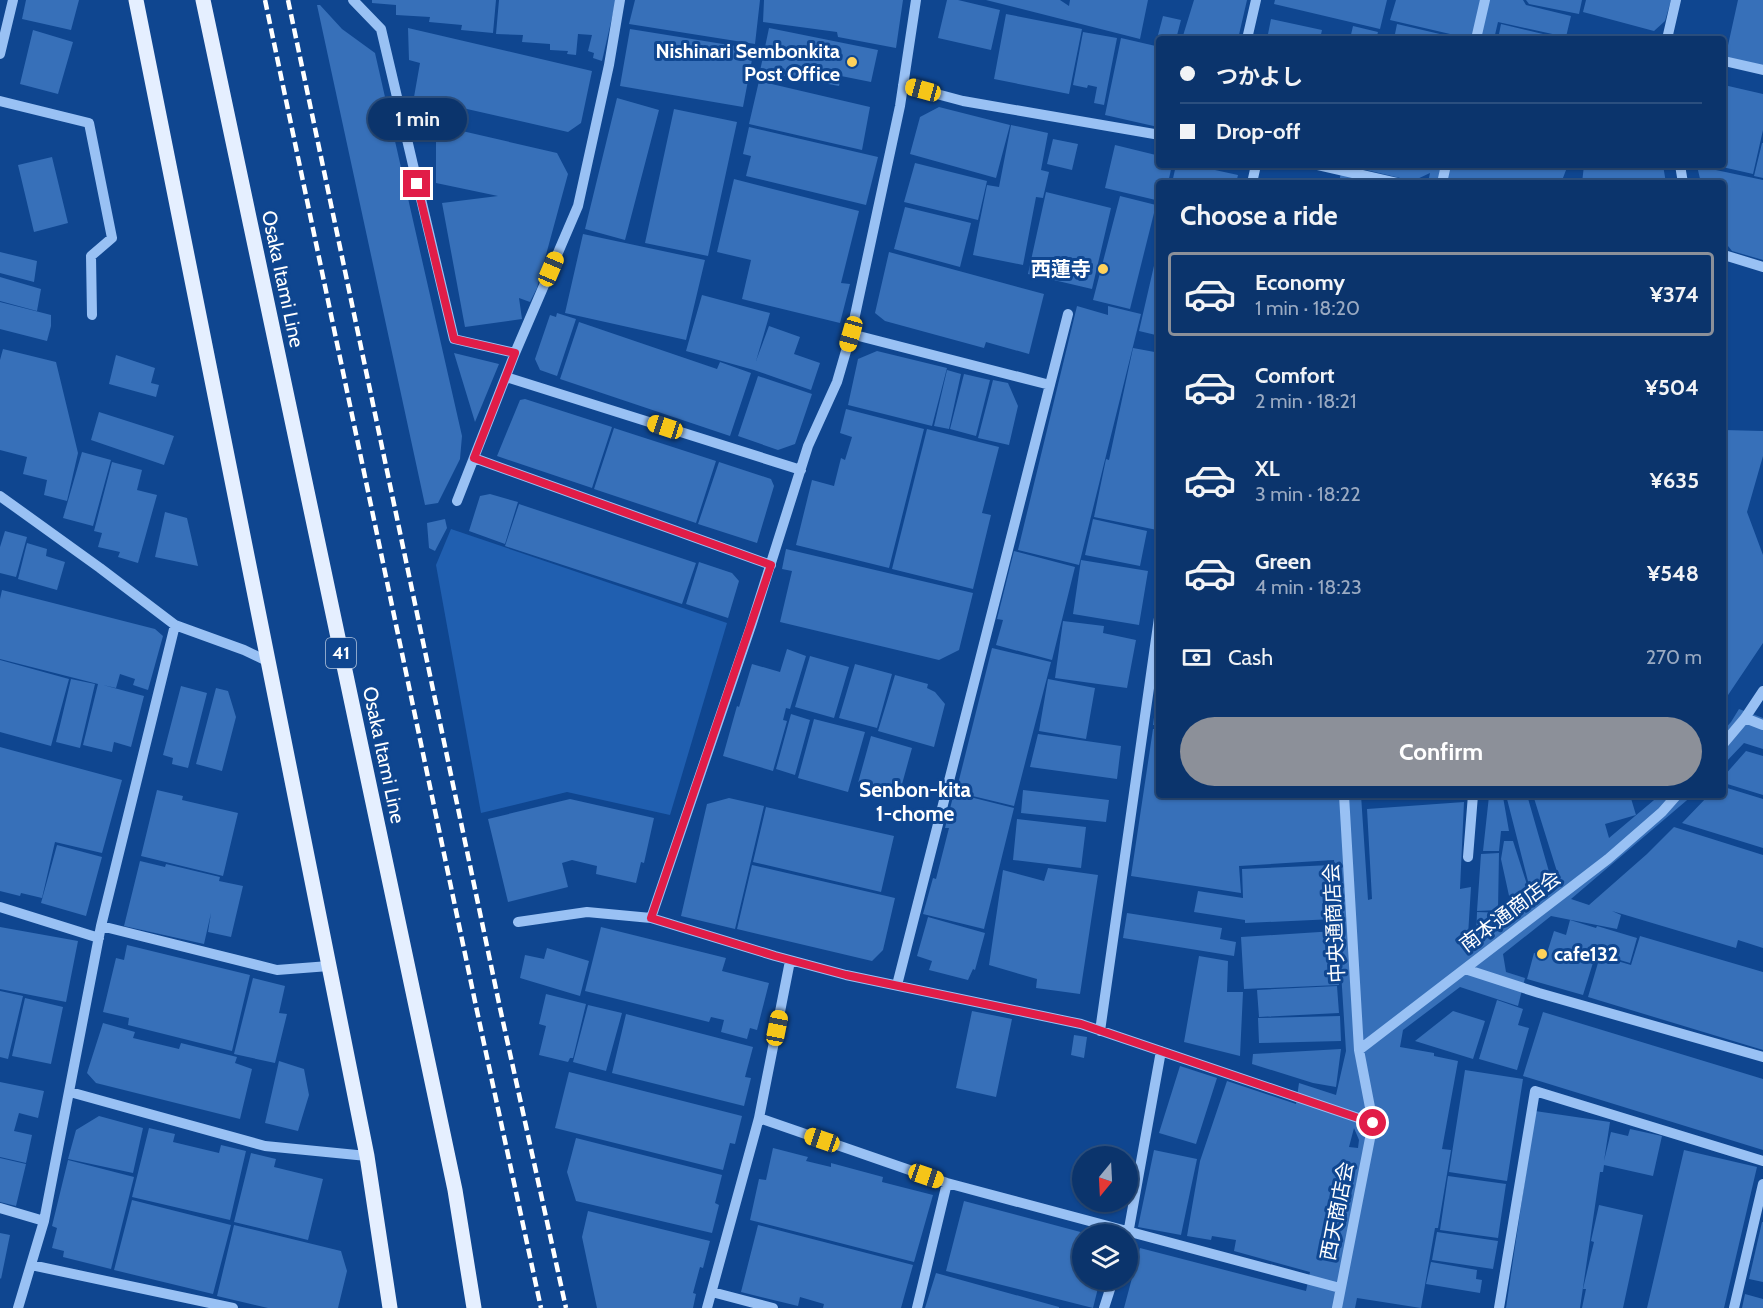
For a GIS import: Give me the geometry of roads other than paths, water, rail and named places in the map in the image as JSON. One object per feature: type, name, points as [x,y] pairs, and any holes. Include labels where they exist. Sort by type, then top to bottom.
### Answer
[{"type":"main road","points":[[136,0],[367,1156],[390,1308]]},
{"type":"main road","name":"Osaka Itami Line","points":[[203,0],[456,1190],[474,1308]]},
{"type":"street","points":[[0,54],[12,0]]},
{"type":"street","points":[[353,0],[381,29],[454,339],[515,353]]},
{"type":"street","points":[[457,501],[515,353],[578,206],[609,65],[620,0]]},
{"type":"street","points":[[651,918],[771,565],[808,446],[837,382],[851,334],[903,85],[916,0]]},
{"type":"street","points":[[1248,36],[1256,0]]},
{"type":"street","points":[[1477,36],[1485,0]]},
{"type":"street","points":[[1667,36],[1676,0]]},
{"type":"street","points":[[1726,61],[1763,70]]},
{"type":"street","points":[[903,85],[963,101],[1156,134]]},
{"type":"street","points":[[0,101],[89,123],[112,238],[91,256],[92,315]]},
{"type":"street","points":[[1331,168],[1384,180]]},
{"type":"street","points":[[1726,256],[1763,267]]},
{"type":"street","points":[[897,985],[1068,315]]},
{"type":"street","points":[[851,334],[1050,385]]},
{"type":"street","points":[[506,377],[801,470]]},
{"type":"street","points":[[474,458],[771,565]]},
{"type":"street","points":[[0,496],[175,625],[244,650],[269,663]]},
{"type":"street","points":[[18,1308],[44,1221],[101,926],[175,625]]},
{"type":"street","points":[[1100,1031],[1156,639]]},
{"type":"street","points":[[1726,741],[1763,691]]},
{"type":"street","points":[[1745,718],[1763,725]]},
{"type":"street","name":"中央通商店会","points":[[1344,798],[1359,1050]]},
{"type":"street","points":[[1468,857],[1473,798]]},
{"type":"street","name":"南本通商店会","points":[[1359,1050],[1608,859],[1662,812],[1674,798]]},
{"type":"street","points":[[0,907],[99,938]]},
{"type":"street","points":[[518,922],[587,912],[651,918],[790,961],[1081,1024],[1373,1123]]},
{"type":"street","points":[[101,926],[277,970],[329,966]]},
{"type":"street","points":[[707,1308],[759,1119],[790,961]]},
{"type":"street","points":[[1465,969],[1539,993],[1763,1057]]},
{"type":"street","name":"西天商店会","points":[[1337,1308],[1373,1123],[1359,1050]]},
{"type":"street","points":[[1130,1224],[1161,1051]]},
{"type":"street","points":[[1499,1308],[1535,1091],[1763,1161]]},
{"type":"street","points":[[70,1092],[265,1146],[367,1156]]},
{"type":"street","points":[[759,1119],[947,1184],[1095,1224]]},
{"type":"street","points":[[917,1308],[947,1184]]},
{"type":"street","points":[[1734,1308],[1763,1184]]},
{"type":"street","points":[[0,1208],[44,1221]]},
{"type":"street","points":[[1138,1236],[1340,1288]]},
{"type":"street","points":[[31,1265],[232,1308]]},
{"type":"street","points":[[1104,1308],[1110,1290]]},
{"type":"street","points":[[712,1292],[773,1308]]},
{"type":"railway","points":[[265,0],[541,1308]]},
{"type":"railway","points":[[288,0],[500,1008],[566,1308]]},
{"type":"place","name":"Nishinari Sembonkita Post Office","points":[[852,62]]},
{"type":"place","name":"西蓮寺","points":[[1103,269]]},
{"type":"place","name":"cafe132","points":[[1542,954]]},
{"type":"district","name":"Senbon-kita 1-chome","points":[[915,801]]}]
